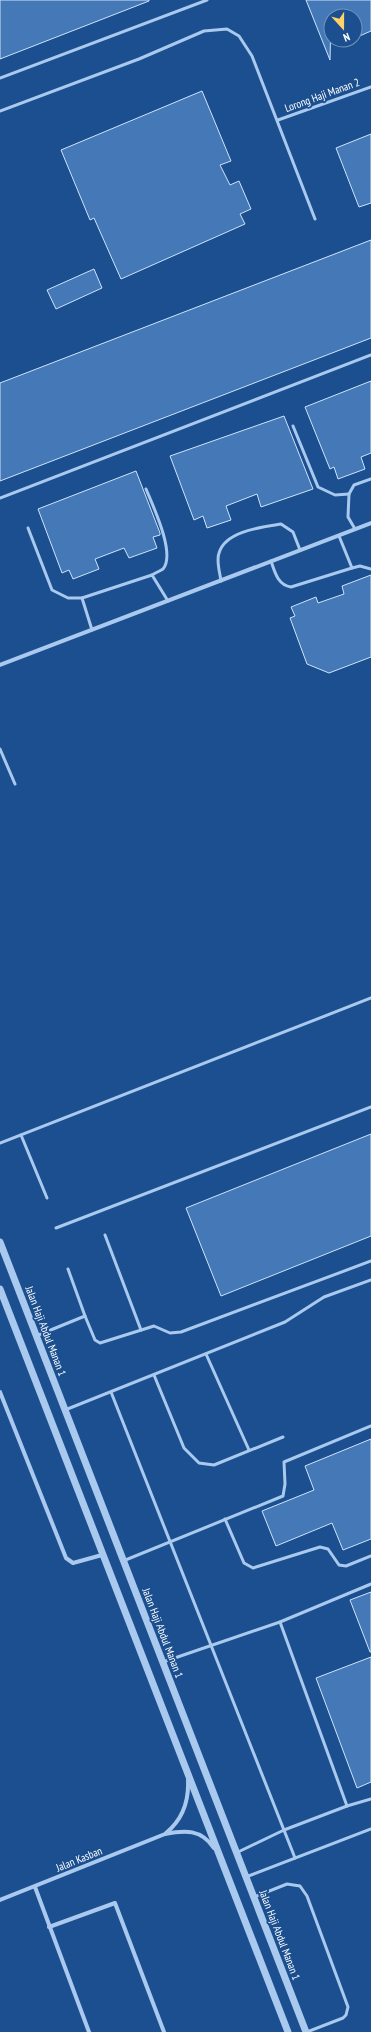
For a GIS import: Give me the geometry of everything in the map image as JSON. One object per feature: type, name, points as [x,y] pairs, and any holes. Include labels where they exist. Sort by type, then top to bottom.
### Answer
[{"type":"street","points":[[0,665],[371,523]]},
{"type":"street","name":"Jalan Haji Abdul Manan 1","points":[[0,1242],[306,2032]]},
{"type":"street","points":[[0,1289],[288,2032]]},
{"type":"street","points":[[0,1392],[66,1558],[74,1563],[82,1562],[102,1555]]},
{"type":"street","points":[[165,1834],[175,1826],[182,1815],[189,1790],[188,1775]]},
{"type":"street","points":[[165,1834],[191,1831],[202,1835],[210,1842],[220,1856]]},
{"type":"street","name":"Jalan Kasban","points":[[0,1900],[165,1834]]},
{"type":"street","points":[[35,1887],[89,2032]]},
{"type":"street","points":[[49,1927],[115,1903],[164,2032]]},
{"type":"lane","points":[[0,78],[207,0]]},
{"type":"lane","points":[[0,111],[139,59],[204,31],[227,29],[239,36],[252,56],[315,219]]},
{"type":"lane","name":"Lorong Haji Manan 2","points":[[278,120],[371,87]]},
{"type":"lane","points":[[0,498],[371,355]]},
{"type":"lane","points":[[293,426],[318,487],[335,495],[349,494]]},
{"type":"lane","points":[[355,529],[348,516],[349,494],[354,485],[371,479]]},
{"type":"lane","points":[[28,528],[52,590],[68,598],[82,598],[152,575],[163,568],[168,556],[164,537],[146,489]]},
{"type":"lane","points":[[221,581],[218,553],[224,544],[238,534],[256,528],[280,524],[293,532],[300,550]]},
{"type":"lane","points":[[339,536],[352,568]]},
{"type":"lane","points":[[271,562],[279,581],[286,586],[291,587],[360,566],[371,568]]},
{"type":"lane","points":[[152,575],[168,601]]},
{"type":"lane","points":[[82,598],[92,630]]},
{"type":"lane","points":[[0,749],[15,784]]},
{"type":"lane","points":[[0,1143],[371,998]]},
{"type":"lane","points":[[56,1228],[371,1107]]},
{"type":"lane","points":[[21,1135],[46,1198]]},
{"type":"lane","points":[[105,1236],[141,1330]]},
{"type":"lane","points":[[68,1269],[95,1340],[100,1343],[156,1326],[170,1333],[181,1332],[371,1261]]},
{"type":"lane","points":[[64,1410],[285,1322],[324,1297],[371,1280]]},
{"type":"lane","points":[[36,1336],[85,1316]]},
{"type":"lane","points":[[206,1354],[249,1450]]},
{"type":"lane","points":[[154,1375],[184,1448],[200,1463],[214,1465],[283,1437]]},
{"type":"lane","points":[[111,1392],[295,1858]]},
{"type":"lane","points":[[123,1561],[283,1496],[285,1484],[284,1462],[371,1426]]},
{"type":"lane","points":[[225,1519],[244,1563],[253,1568],[320,1547],[328,1550],[339,1565],[346,1566],[371,1556]]},
{"type":"lane","points":[[162,1662],[280,1622],[371,1584]]},
{"type":"lane","points":[[280,1622],[347,1806]]},
{"type":"lane","points":[[236,1852],[284,1830],[347,1806],[371,1799]]},
{"type":"lane","points":[[246,1878],[371,1829]]},
{"type":"lane","points":[[254,1897],[287,1884],[300,1886],[307,1896],[348,2007],[346,2015],[343,2018],[306,2032]]},
{"type":"building","points":[[0,0],[149,0],[149,1],[0,59]]},
{"type":"building","points":[[306,0],[371,0],[371,31],[363,34],[363,8],[323,8],[323,42]]},
{"type":"building","points":[[325,48],[330,48],[330,60]]},
{"type":"building","points":[[202,91],[231,161],[220,165],[230,185],[239,181],[251,209],[240,214],[245,224],[121,279],[94,218],[90,220],[61,150]]},
{"type":"building","points":[[371,134],[371,203],[359,207],[336,148]]},
{"type":"building","points":[[371,240],[371,338],[0,481],[0,383]]},
{"type":"building","points":[[94,269],[102,288],[56,309],[47,290]]},
{"type":"building","points":[[371,381],[371,453],[361,457],[365,469],[338,479],[334,467],[330,469],[305,407]]},
{"type":"building","points":[[284,416],[313,489],[261,507],[257,494],[226,506],[231,520],[207,528],[203,516],[194,520],[170,456]]},
{"type":"building","points":[[136,471],[160,533],[160,535],[153,537],[157,548],[129,558],[124,548],[95,559],[99,569],[73,579],[69,570],[62,573],[38,509]]},
{"type":"building","points":[[371,575],[371,657],[329,673],[307,664],[290,618],[295,616],[291,607],[316,597],[318,603],[344,594],[342,586]]},
{"type":"building","points":[[371,1134],[371,1236],[221,1296],[186,1208]]},
{"type":"building","points":[[371,1439],[371,1539],[343,1550],[332,1523],[276,1546],[262,1511],[314,1490],[305,1466]]},
{"type":"building","points":[[371,1592],[371,1652],[370,1652],[350,1600]]},
{"type":"building","points":[[371,1657],[371,1782],[357,1788],[316,1678]]}]
